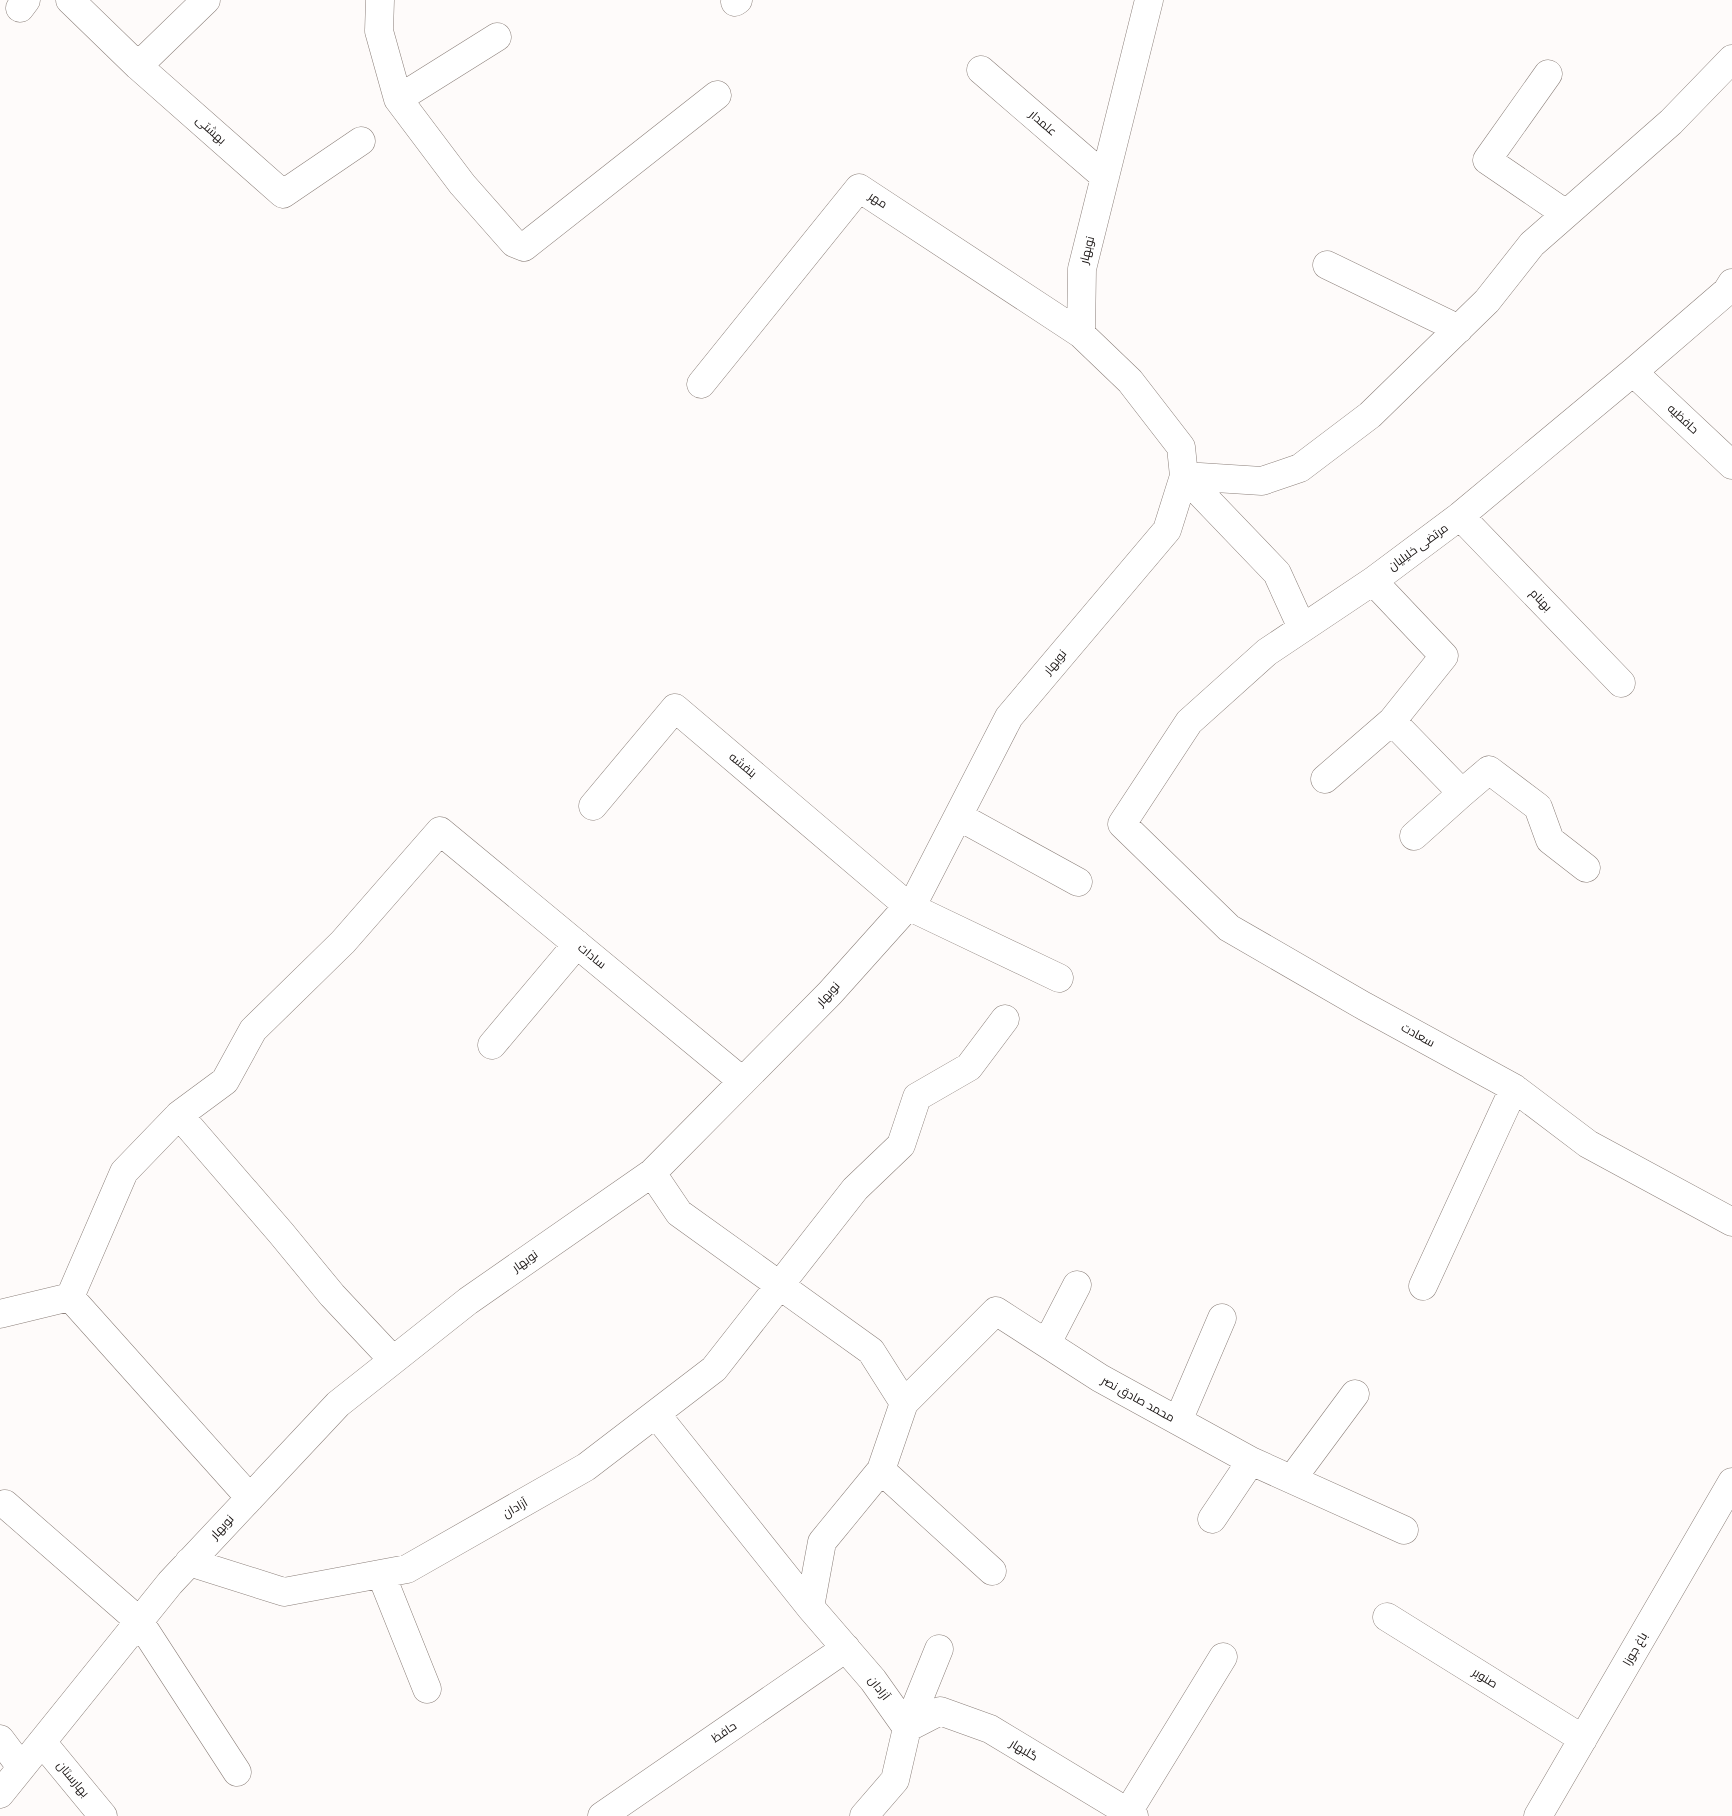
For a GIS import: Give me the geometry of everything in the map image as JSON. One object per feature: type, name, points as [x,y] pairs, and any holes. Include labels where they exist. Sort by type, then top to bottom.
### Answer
[{"type":"street","name":"بهشتی","points":[[70,0],[138,66],[283,194],[361,141]]},
{"type":"street","points":[[138,66],[206,0]]},
{"type":"street","points":[[380,0],[379,31],[398,99],[462,184],[514,243],[524,247],[717,94]]},
{"type":"street","name":"نوبهار","points":[[0,1794],[139,1621],[189,1562],[338,1404],[468,1301],[652,1172],[830,993],[917,896],[1009,717],[1167,530],[1184,476],[1181,447],[1130,381],[1082,334],[1082,268],[1149,0]]},
{"type":"street","points":[[398,99],[497,36]]},
{"type":"street","points":[[1184,476],[1262,481],[1300,468],[1370,415],[1488,301],[1532,244],[1671,122],[1732,59]]},
{"type":"street","name":"علمدار","points":[[981,70],[1105,177]]},
{"type":"street","points":[[1548,74],[1487,160],[1566,214]]},
{"type":"street","name":"مهر","points":[[701,384],[859,188],[1082,334]]},
{"type":"street","points":[[1326,265],[1459,329]]},
{"type":"street","name":"مرتضی خلیلیان","points":[[1122,824],[1189,722],[1267,652],[1373,580],[1460,516],[1730,290]]},
{"type":"street","name":"حافظیه","points":[[1633,372],[1732,465]]},
{"type":"street","points":[[1184,476],[1277,573],[1302,628]]},
{"type":"street","name":"بهنام","points":[[1460,516],[1621,683]]},
{"type":"street","points":[[1325,779],[1392,721],[1444,656],[1373,580]]},
{"type":"street","name":"بنفشه","points":[[593,806],[675,708],[908,906]]},
{"type":"street","points":[[1392,721],[1462,793]]},
{"type":"street","points":[[1414,836],[1489,770],[1538,807],[1550,840],[1586,868]]},
{"type":"street","points":[[958,816],[1078,882]]},
{"type":"street","name":"سعادت","points":[[1122,824],[1230,928],[1364,1006],[1514,1088],[1588,1144],[1732,1222]]},
{"type":"street","name":"سادات","points":[[179,1115],[225,1081],[253,1030],[343,942],[440,831],[742,1082]]},
{"type":"street","points":[[908,906],[1058,978]]},
{"type":"street","points":[[492,1045],[576,944]]},
{"type":"street","name":"آزادان","points":[[189,1562],[284,1592],[407,1569],[586,1467],[714,1369],[855,1189],[901,1145],[917,1098],[970,1067],[1005,1019]]},
{"type":"street","points":[[1423,1286],[1514,1088]]},
{"type":"street","points":[[70,1296],[124,1172],[179,1115],[332,1296],[393,1360]]},
{"type":"street","points":[[652,1172],[679,1213],[871,1350],[904,1402],[881,1470],[822,1542],[810,1607]]},
{"type":"street","points":[[1047,1343],[1077,1285]]},
{"type":"street","points":[[0,1314],[70,1296]]},
{"type":"street","points":[[70,1296],[250,1498]]},
{"type":"street","name":"محمد صادق نصر","points":[[904,1402],[996,1311],[1100,1378],[1250,1460],[1404,1530]]},
{"type":"street","points":[[1178,1421],[1222,1318]]},
{"type":"street","points":[[1292,1479],[1355,1394]]},
{"type":"street","name":"آزادان","points":[[656,1414],[810,1607],[873,1680],[908,1728]]},
{"type":"street","points":[[1212,1519],[1250,1460]]},
{"type":"street","points":[[881,1470],[992,1571]]},
{"type":"street","name":"باغ جوزا","points":[[1538,1816],[1731,1485]]},
{"type":"street","points":[[5,1504],[139,1621],[236,1772]]},
{"type":"street","points":[[381,1574],[427,1689]]},
{"type":"street","name":"صنوبر","points":[[1387,1618],[1583,1739]]},
{"type":"street","name":"حافظ","points":[[602,1816],[846,1648]]},
{"type":"street","points":[[864,1816],[895,1780],[908,1728],[939,1649]]},
{"type":"street","points":[[1131,1814],[1223,1657]]},
{"type":"street","name":"گلبهار","points":[[908,1728],[940,1711],[990,1729],[1131,1814]]},
{"type":"street","points":[[0,1739],[21,1767]]},
{"type":"street","name":"بهارستان","points":[[42,1742],[103,1816]]}]
